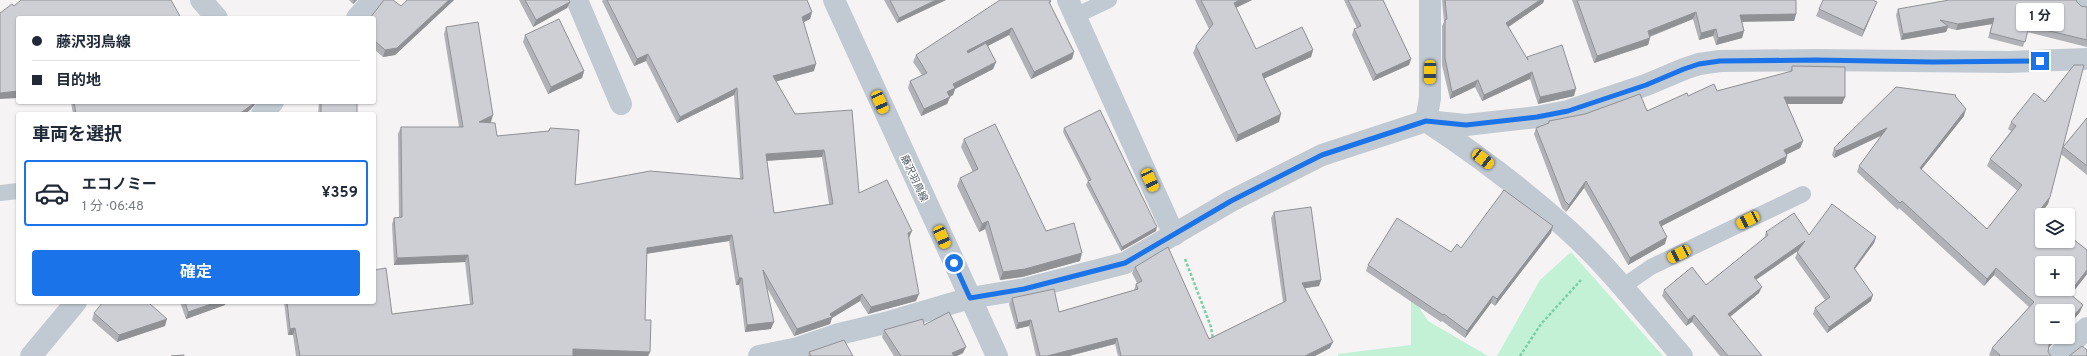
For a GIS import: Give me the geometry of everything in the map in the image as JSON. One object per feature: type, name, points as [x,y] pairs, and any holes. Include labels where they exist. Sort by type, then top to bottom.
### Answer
[{"type":"street","points":[[201,0],[215,16]]},
{"type":"street","points":[[359,16],[373,0]]},
{"type":"street","points":[[577,0],[621,104]]},
{"type":"street","name":"藤沢羽鳥線","points":[[834,0],[997,356]]},
{"type":"street","points":[[1426,121],[1430,98],[1430,0]]},
{"type":"street","points":[[1071,8],[1174,235]]},
{"type":"street","points":[[759,356],[798,348],[839,334],[885,323],[970,298],[1024,289],[1125,263],[1231,201],[1322,155],[1426,121],[1466,125],[1537,117],[1568,111],[1646,85],[1692,66],[1720,61],[1816,60],[2009,62],[2087,59]]},
{"type":"street","points":[[264,112],[271,104]]},
{"type":"street","points":[[1426,121],[1473,152],[1569,230],[1600,261],[1682,356]]},
{"type":"street","points":[[31,356],[74,304]]},
{"type":"street","points":[[2058,356],[2087,328]]},
{"type":"lane","points":[[1071,8],[1109,0]]},
{"type":"lane","points":[[0,193],[16,191]]},
{"type":"lane","points":[[1622,287],[1651,267],[1803,194]]},
{"type":"path","points":[[1174,235],[1211,326],[1214,341]]},
{"type":"path","points":[[1520,356],[1541,324],[1562,298],[1600,261]]},
{"type":"green space","points":[[1571,252],[1663,356],[1497,356],[1540,280]]},
{"type":"green space","points":[[1411,295],[1428,321],[1488,356],[1338,356],[1338,354],[1411,345]]},
{"type":"building","points":[[21,0],[171,0],[180,16],[16,16],[16,91],[0,93],[0,13],[12,4],[14,6]]},
{"type":"building","points":[[384,0],[393,0],[401,6],[407,0],[449,0],[397,48],[385,50],[376,42],[376,16],[372,16]]},
{"type":"building","points":[[525,0],[569,0],[570,2],[536,20]]},
{"type":"building","points":[[607,0],[807,0],[812,12],[802,17],[816,64],[773,76],[795,114],[852,110],[859,193],[887,180],[912,231],[908,233],[919,294],[871,307],[862,294],[830,314],[832,317],[797,329],[763,270],[774,322],[747,325],[742,278],[739,278],[732,235],[647,248],[645,320],[651,320],[650,352],[573,349],[573,356],[300,356],[295,328],[290,329],[287,304],[376,304],[376,270],[386,268],[392,314],[473,304],[468,255],[397,258],[394,218],[402,217],[401,127],[463,127],[446,27],[478,22],[493,115],[479,122],[495,123],[497,136],[549,131],[550,128],[579,130],[575,185],[650,171],[743,179],[737,88],[680,117],[648,54],[637,59]],"holes":[[[824,150],[833,204],[774,213],[766,154]]]},
{"type":"building","points":[[890,0],[936,0],[899,18]]},
{"type":"building","points":[[1000,0],[1050,0],[1051,1],[1049,2],[1074,52],[1034,72],[1012,28],[967,51],[968,53],[986,43],[996,62],[953,84],[955,88],[947,92],[950,97],[924,109],[910,81],[927,73],[916,55]]},
{"type":"building","points":[[1201,0],[1240,0],[1234,3],[1256,49],[1302,27],[1313,50],[1262,74],[1281,114],[1238,135],[1196,46],[1213,24]]},
{"type":"building","points":[[1348,0],[1383,0],[1411,59],[1376,75],[1354,29],[1361,26]]},
{"type":"building","points":[[1445,0],[1540,0],[1506,23],[1528,60],[1527,57],[1562,45],[1576,89],[1540,97],[1532,72],[1484,95],[1478,80],[1452,92],[1445,58],[1445,20],[1447,19]]},
{"type":"building","points":[[1577,0],[1796,0],[1796,14],[1740,15],[1744,31],[1718,38],[1716,29],[1701,33],[1696,12],[1648,31],[1650,38],[1597,56]]},
{"type":"building","points":[[1823,0],[1873,0],[1877,2],[1864,30],[1819,9]]},
{"type":"building","points":[[1949,0],[2076,0],[2081,6],[2087,7],[2087,40],[2029,26],[2025,42],[1990,33],[1994,18],[1958,24],[1940,20],[1948,26],[1903,34],[1898,9]]},
{"type":"building","points":[[559,19],[584,71],[551,87],[525,35]]},
{"type":"building","points":[[2074,65],[2084,65],[2050,197],[2041,208],[2035,208],[2035,248],[2075,248],[2075,241],[2087,250],[2087,270],[2075,285],[2075,256],[2035,256],[2035,296],[2072,296],[2083,305],[2075,314],[2075,304],[2035,304],[2035,344],[2050,344],[2048,352],[2051,356],[1999,356],[2000,355],[1992,348],[2034,302],[1996,268],[1987,279],[1902,201],[1900,203],[1859,166],[1887,128],[1836,151],[1834,148],[1896,87],[1956,95],[1955,96],[1966,109],[1920,168],[1987,229],[2022,185],[1990,159],[2016,126],[2011,122],[2034,93],[2045,102]]},
{"type":"building","points":[[1792,66],[1845,67],[1845,97],[1784,97],[1803,141],[1784,150],[1787,156],[1659,222],[1667,237],[1630,258],[1586,181],[1569,205],[1565,201],[1536,128],[1549,123],[1549,121],[1585,114],[1640,94],[1647,111],[1687,93],[1688,96],[1714,84],[1717,91],[1792,71]]},
{"type":"building","points":[[74,104],[253,104],[242,112],[76,112]]},
{"type":"building","points":[[321,104],[357,104],[357,112],[321,112]]},
{"type":"building","points":[[1100,110],[1157,227],[1122,247],[1088,181],[1091,180],[1064,128]]},
{"type":"building","points":[[2087,118],[2087,166],[2063,147]]},
{"type":"building","points":[[995,124],[1046,231],[1074,223],[1082,253],[1025,269],[1003,272],[988,221],[982,224],[960,178],[978,169],[964,139]]},
{"type":"building","points":[[1504,190],[1553,226],[1497,299],[1493,296],[1467,331],[1444,314],[1443,315],[1368,265],[1397,218],[1451,252],[1457,244],[1461,248]]},
{"type":"building","points":[[1832,204],[1876,237],[1854,268],[1873,295],[1829,327],[1815,308],[1830,297],[1797,252],[1805,241],[1754,277],[1762,287],[1728,314],[1762,356],[1728,356],[1694,315],[1688,320],[1664,290],[1692,267],[1706,285],[1768,235],[1766,232],[1794,213],[1809,235]]},
{"type":"building","points":[[1311,207],[1321,280],[1302,283],[1333,342],[1305,356],[1121,356],[1117,338],[1047,356],[1040,356],[1031,320],[1018,323],[1012,298],[1054,289],[1059,312],[1138,289],[1136,284],[1142,281],[1135,267],[1168,247],[1209,339],[1286,301],[1274,212]]},
{"type":"building","points":[[101,304],[150,304],[167,319],[119,335],[94,313]]},
{"type":"building","points":[[186,304],[211,304],[188,312]]},
{"type":"building","points":[[949,312],[966,347],[952,353],[954,356],[901,356],[884,330],[923,319],[924,325]]},
{"type":"building","points":[[844,340],[853,356],[811,356],[809,352]]},
{"type":"building","points":[[2082,346],[2087,350],[2087,356],[2069,356]]},
{"type":"route","points":[[954,263],[970,298],[1024,289],[1084,274],[1125,263],[1231,201],[1322,155],[1371,138],[1404,130],[1426,121],[1466,125],[1537,117],[1568,111],[1646,85],[1699,64],[1720,61],[1760,60],[1933,62],[2040,61]]}]
